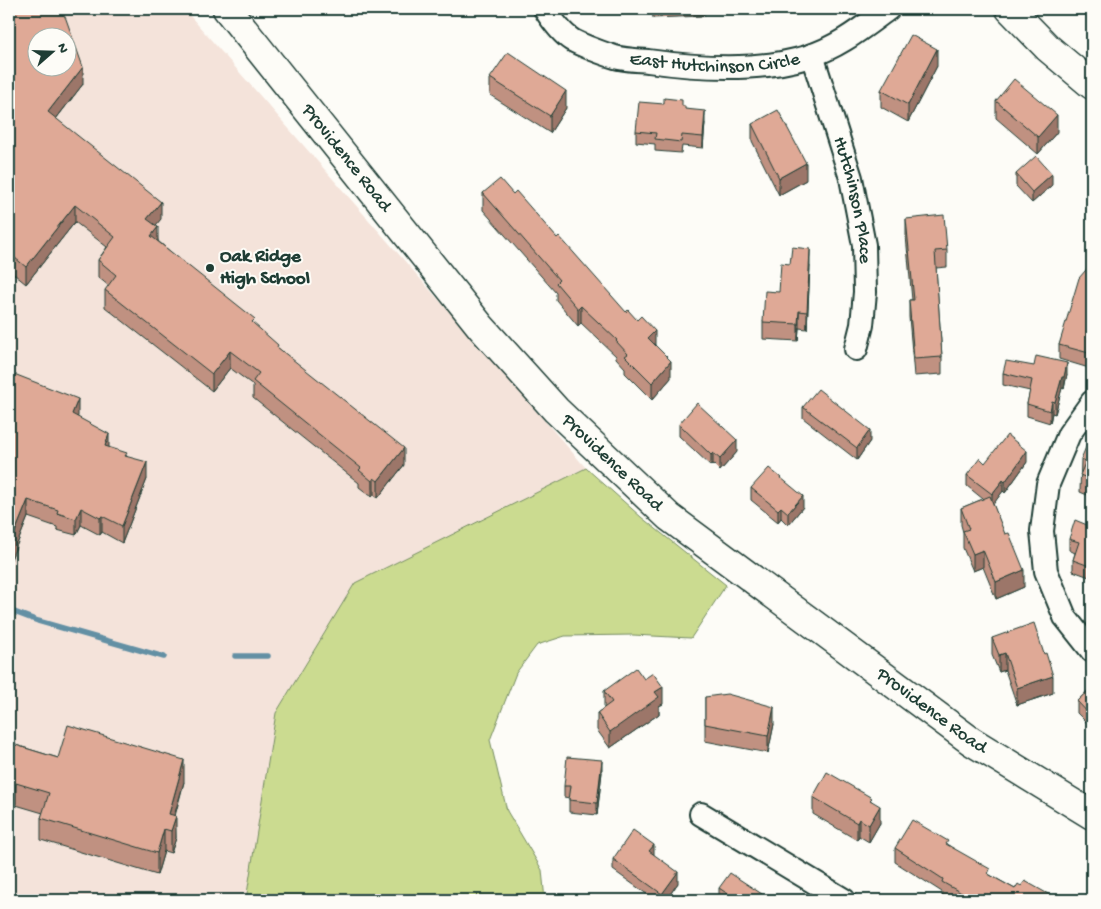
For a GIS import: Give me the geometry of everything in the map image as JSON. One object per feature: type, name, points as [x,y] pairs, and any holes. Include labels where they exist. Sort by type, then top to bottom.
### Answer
[{"type":"street","name":"Providence Road","points":[[227,9],[481,327],[556,410],[662,510],[847,651],[971,741],[1092,815]]},
{"type":"street","name":"East Hutchinson Circle","points":[[545,9],[554,23],[572,40],[615,57],[693,65],[751,66],[788,62],[812,55],[845,41],[888,9]]},
{"type":"street","points":[[1010,9],[1048,48],[1092,85]]},
{"type":"street","name":"Hutchinson Place","points":[[812,55],[851,178],[864,246],[865,292],[862,325],[856,350]]},
{"type":"street","points":[[1092,402],[1069,434],[1048,484],[1042,531],[1046,571],[1065,617],[1092,651]]},
{"type":"street","points":[[702,814],[844,900]]},
{"type":"shaded area","name":"Oak Ridge High School","points":[[9,9],[184,9],[586,468],[355,583],[276,713],[246,900],[9,900]]},
{"type":"green space","points":[[586,468],[641,517],[726,585],[691,638],[633,635],[565,636],[537,645],[516,673],[490,740],[507,811],[542,870],[545,900],[246,900],[276,713],[355,583]]},
{"type":"building","points":[[9,9],[61,9],[69,28],[28,28],[28,78],[74,78],[48,112],[161,202],[147,219],[158,227],[151,236],[255,319],[252,322],[278,345],[277,347],[404,448],[378,481],[374,478],[372,481],[359,470],[361,468],[253,381],[259,373],[230,351],[212,374],[105,290],[116,275],[98,260],[115,237],[75,205],[26,267],[9,253],[9,160],[12,156],[9,153]]},
{"type":"building","points":[[911,35],[937,49],[908,105],[881,90]]},
{"type":"building","points":[[508,52],[566,91],[550,116],[490,78]]},
{"type":"building","points":[[78,53],[83,67],[78,73]]},
{"type":"building","points":[[1014,79],[1057,115],[1038,137],[996,101]]},
{"type":"building","points":[[664,98],[682,100],[682,106],[685,106],[685,109],[705,111],[703,137],[682,135],[681,142],[655,139],[656,133],[636,131],[639,102],[664,104]]},
{"type":"building","points":[[778,110],[806,163],[779,178],[752,124]]},
{"type":"building","points":[[1036,156],[1052,174],[1032,192],[1016,174]]},
{"type":"building","points":[[500,179],[513,194],[516,191],[557,238],[559,236],[626,312],[628,310],[637,320],[641,316],[655,331],[648,338],[671,361],[652,383],[625,356],[628,354],[617,340],[581,306],[578,309],[556,283],[559,280],[483,193]]},
{"type":"building","points":[[944,215],[947,250],[935,251],[942,357],[914,359],[909,300],[914,300],[906,219]]},
{"type":"building","points":[[792,247],[810,249],[807,312],[799,311],[798,324],[763,322],[765,291],[779,292],[781,263],[790,264]]},
{"type":"building","points":[[1092,263],[1092,344],[1089,353],[1059,345],[1079,278]]},
{"type":"building","points":[[1036,356],[1067,363],[1064,377],[1062,377],[1055,402],[1052,401],[1050,411],[1027,404],[1032,380],[1003,373],[1006,361],[1034,366]]},
{"type":"building","points":[[9,372],[78,399],[72,414],[109,434],[105,446],[127,453],[125,456],[147,462],[122,526],[102,516],[100,518],[81,508],[76,519],[57,513],[58,510],[28,500],[9,547]]},
{"type":"building","points":[[818,389],[870,430],[857,448],[803,407]]},
{"type":"building","points":[[697,403],[737,440],[720,459],[713,453],[711,455],[679,424]]},
{"type":"building","points":[[1007,435],[1027,451],[1005,482],[1003,480],[992,494],[967,475],[980,458],[985,463]]},
{"type":"building","points":[[1089,440],[1092,441],[1092,480],[1080,475],[1086,461],[1081,459]]},
{"type":"building","points":[[769,468],[803,496],[788,513],[781,507],[778,510],[751,488]]},
{"type":"building","points":[[990,496],[1005,534],[1009,533],[1024,570],[996,582],[983,550],[973,554],[963,531],[969,529],[961,508]]},
{"type":"building","points":[[1075,520],[1092,527],[1092,567],[1073,560],[1079,542],[1069,539]]},
{"type":"building","points":[[1034,623],[1053,676],[1017,688],[1005,653],[999,655],[992,638]]},
{"type":"building","points":[[636,668],[644,679],[653,673],[663,687],[655,692],[659,697],[610,732],[597,713],[612,702],[604,691]]},
{"type":"building","points":[[1092,687],[1092,717],[1077,701]]},
{"type":"building","points":[[727,694],[774,707],[768,736],[705,724],[705,697]]},
{"type":"building","points":[[68,725],[184,760],[169,814],[176,816],[171,831],[164,829],[157,853],[41,818],[49,793],[16,783],[9,806],[9,743],[58,758]]},
{"type":"building","points":[[567,757],[602,760],[597,803],[569,800],[571,786],[564,786]]},
{"type":"building","points":[[827,772],[872,798],[870,800],[880,806],[869,825],[859,819],[857,823],[813,797]]},
{"type":"building","points":[[912,820],[948,841],[946,844],[990,869],[988,874],[1015,889],[1018,884],[1021,886],[1025,881],[1057,899],[974,900],[942,882],[943,879],[895,848]]},
{"type":"building","points":[[633,830],[654,845],[649,851],[678,872],[662,894],[613,859]]},
{"type":"building","points":[[730,873],[771,900],[737,900],[719,888]]},
{"type":"waterway","points":[[9,610],[38,621],[164,657]]},
{"type":"waterway","points":[[235,656],[268,656]]},
{"type":"place","name":"Oak Ridge High School","points":[[210,268]]}]
